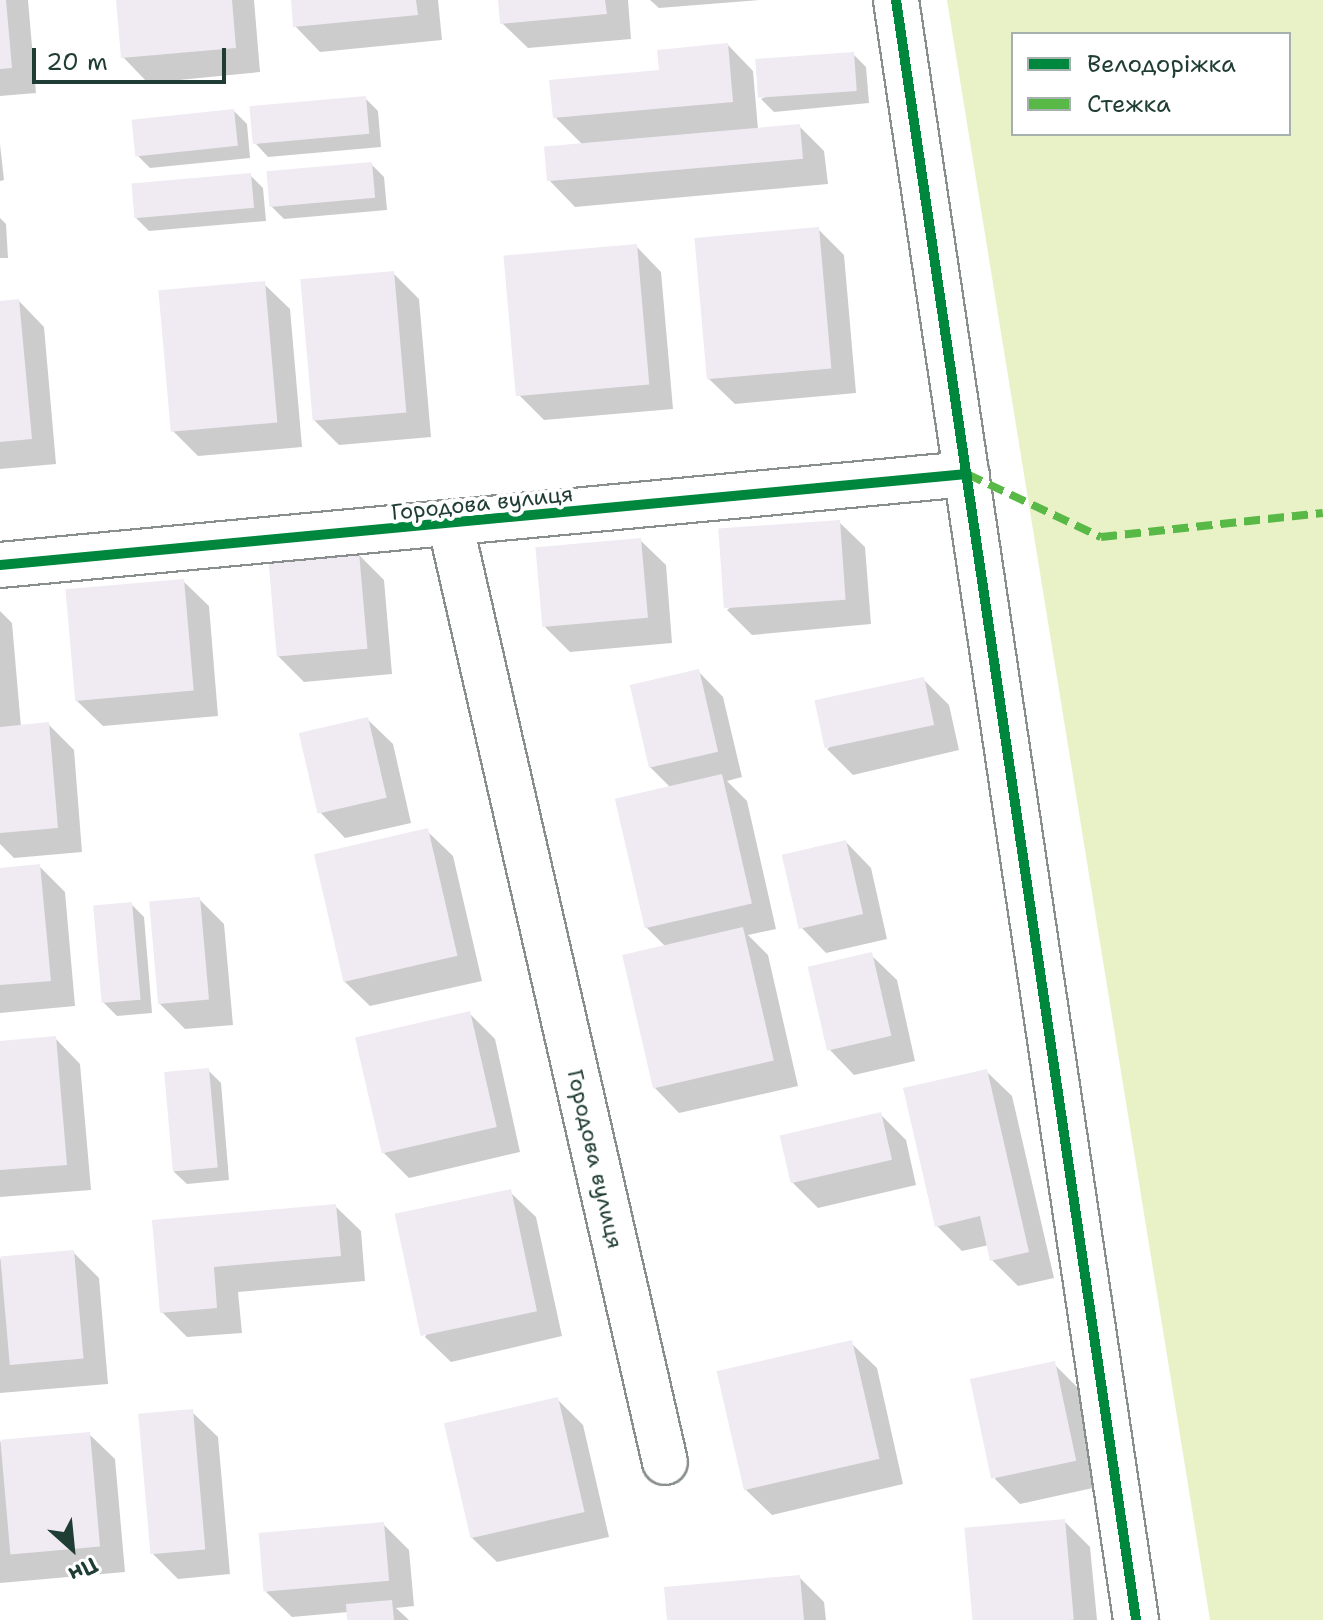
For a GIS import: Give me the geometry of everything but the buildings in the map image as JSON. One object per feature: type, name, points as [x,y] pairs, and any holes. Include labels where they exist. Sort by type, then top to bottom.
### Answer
[{"type":"street","points":[[896,0],[1136,1620]]},
{"type":"street","name":"Городова вулиця","points":[[0,565],[451,527],[967,474]]},
{"type":"street","name":"Городова вулиця","points":[[451,527],[665,1462]]},
{"type":"green space","points":[[947,0],[1323,0],[1323,1620],[1210,1620]]},
{"type":"marked path","points":[[967,474],[1101,537],[1323,513]]},
{"type":"cycle path","points":[[896,0],[1136,1620]]},
{"type":"cycle path","points":[[0,565],[967,474]]}]
